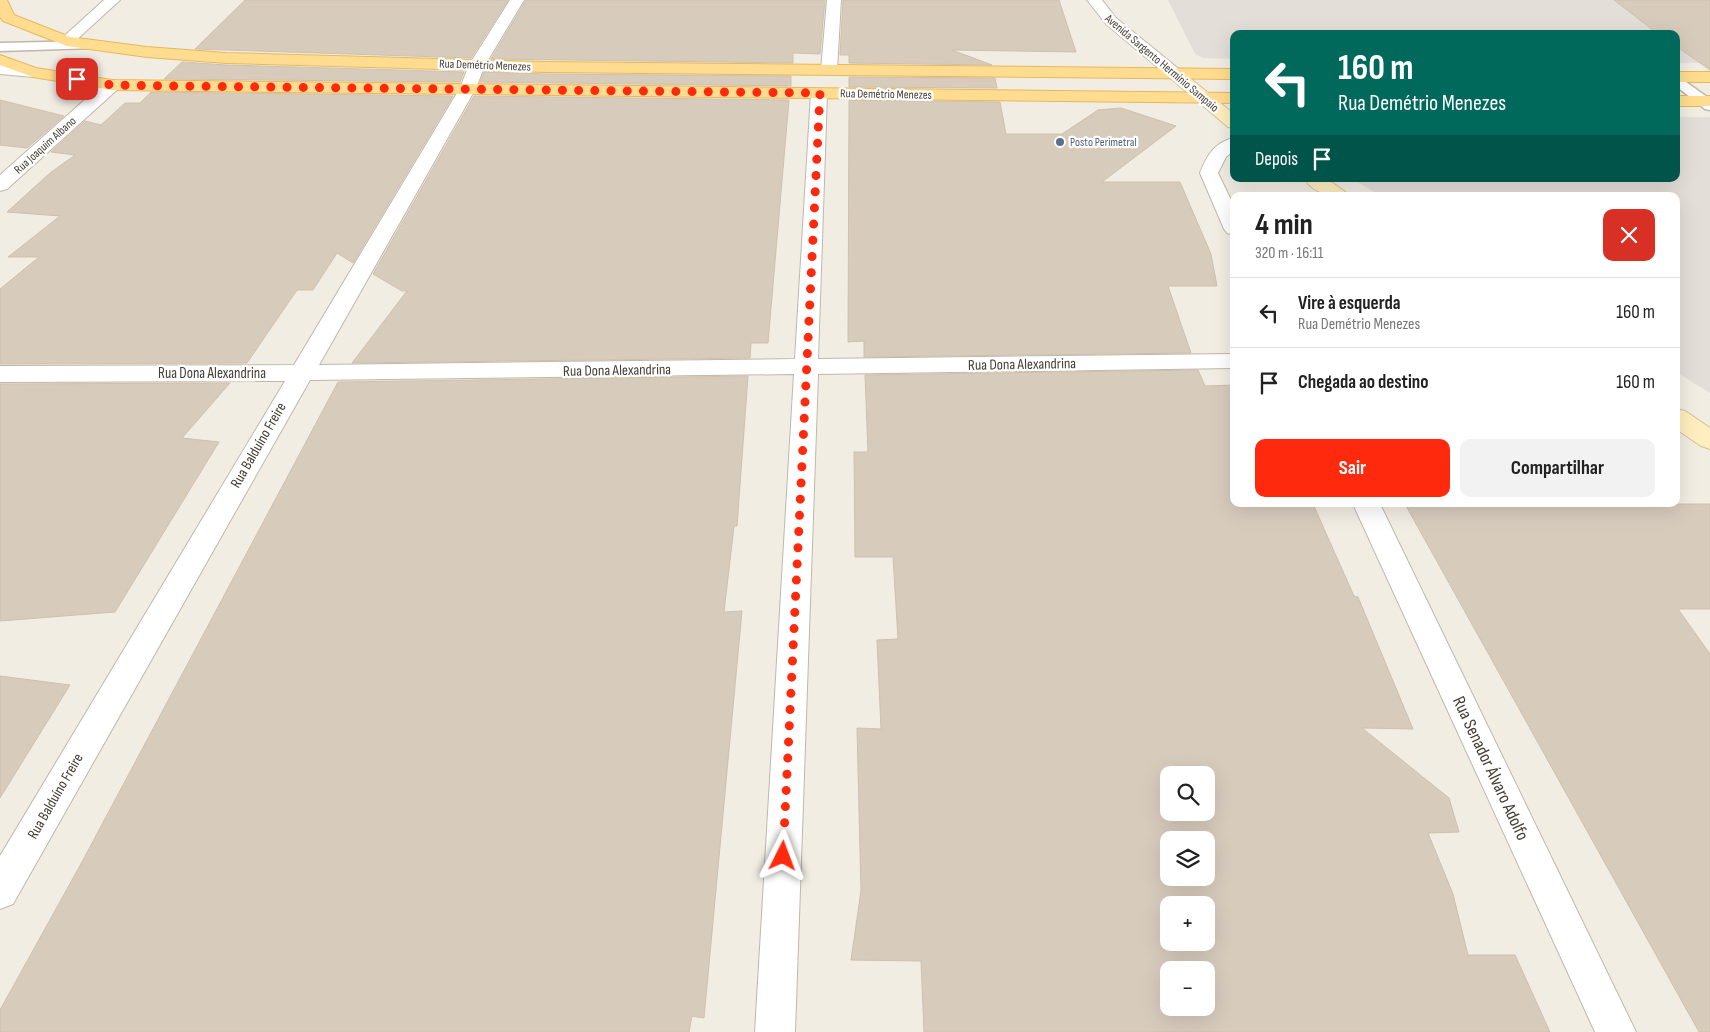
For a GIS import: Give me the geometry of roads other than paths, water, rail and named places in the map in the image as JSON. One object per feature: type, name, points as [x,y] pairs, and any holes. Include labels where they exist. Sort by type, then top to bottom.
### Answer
[{"type":"main road","name":"Rua Demétrio Menezes","points":[[0,0],[8,18],[67,41],[216,57],[477,65],[824,82],[1230,98]]},
{"type":"main road","points":[[0,60],[32,72]]},
{"type":"main road","name":"Rua Demétrio Menezes","points":[[32,72],[112,85],[468,88],[824,82],[1174,73],[1230,74]]},
{"type":"main road","name":"Avenida Sargento Hermínio Sampaio","points":[[1174,73],[1230,120]]},
{"type":"main road","points":[[1680,78],[1710,77]]},
{"type":"main road","points":[[1680,101],[1708,103]]},
{"type":"main road","points":[[1319,182],[1335,192]]},
{"type":"main road","points":[[1680,420],[1710,440]]},
{"type":"street","points":[[67,41],[113,0]]},
{"type":"street","name":"Rua Balduíno Freire","points":[[0,891],[300,373],[468,88],[477,65],[517,0]]},
{"type":"street","points":[[775,1032],[805,368],[824,82],[834,0]]},
{"type":"street","name":"Avenida Sargento Hermínio Sampaio","points":[[1094,0],[1111,21],[1174,73]]},
{"type":"street","name":"Rua Demétrio Menezes","points":[[0,69],[32,72]]},
{"type":"street","name":"Rua Joaquim Albano","points":[[0,185],[112,85]]},
{"type":"street","points":[[1230,144],[1226,145],[1214,158],[1209,173],[1230,219]]},
{"type":"street","name":"Rua Dona Alexandrina","points":[[0,374],[805,368],[1230,361]]},
{"type":"street","name":"Rua Senador Álvaro Adolfo","points":[[1367,507],[1616,1032]]},
{"type":"lane","points":[[0,47],[91,45]]},
{"type":"lane","points":[[1680,81],[1708,103]]},
{"type":"place","name":"Posto Perimetral","points":[[1060,142]]}]
